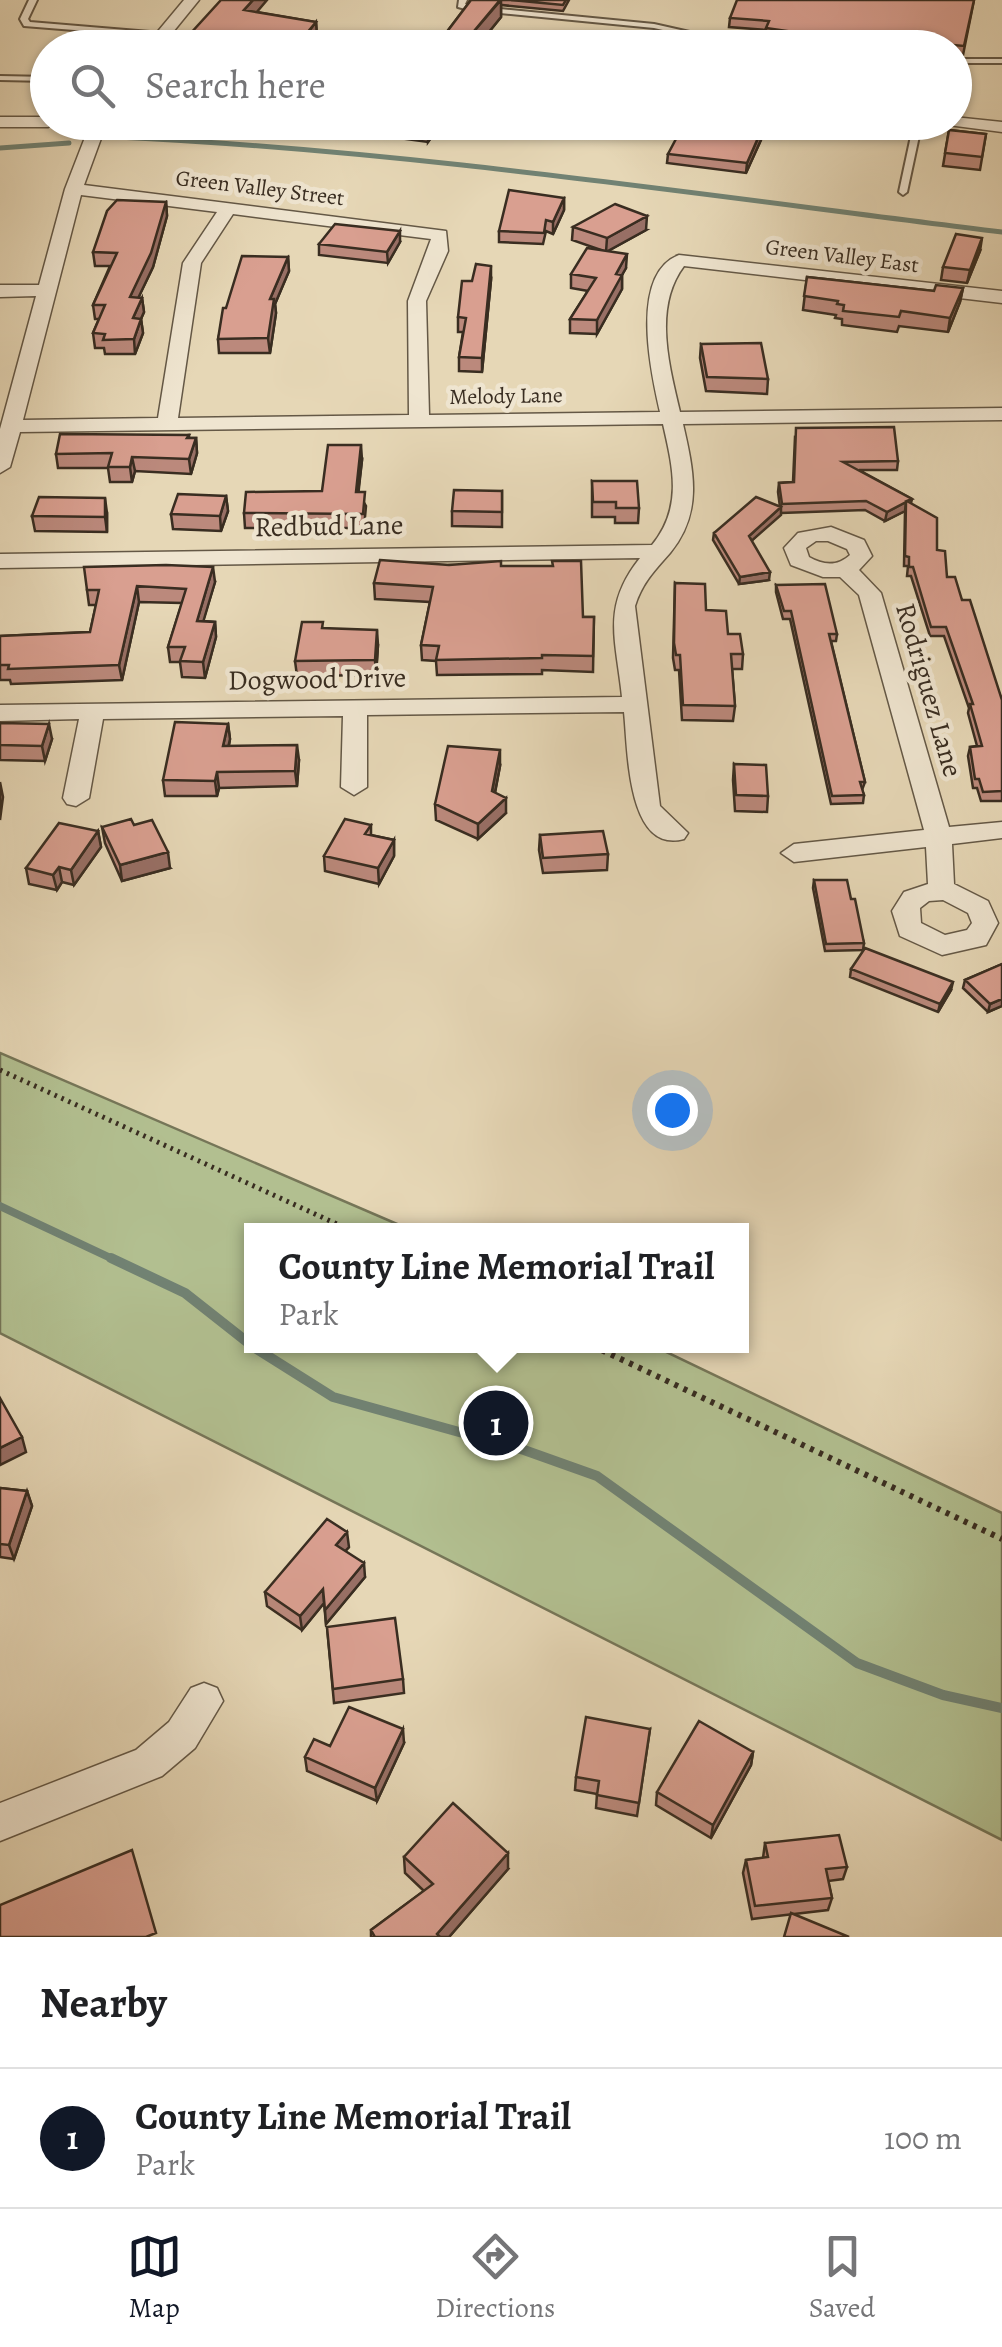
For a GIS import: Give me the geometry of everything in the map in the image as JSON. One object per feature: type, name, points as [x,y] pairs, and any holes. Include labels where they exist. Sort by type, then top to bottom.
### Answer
[{"type":"street","points":[[166,30],[192,0]]},
{"type":"street","points":[[0,122],[30,122]]},
{"type":"street","points":[[972,124],[1002,127]]},
{"type":"street","points":[[0,467],[74,189],[92,140]]},
{"type":"street","name":"Green Valley Street","points":[[74,189],[440,235],[442,246],[417,301],[419,422]]},
{"type":"street","points":[[166,425],[192,262],[229,208]]},
{"type":"street","name":"Green Valley East","points":[[672,418],[655,314],[661,285],[678,261],[1002,296]]},
{"type":"street","points":[[0,291],[46,290]]},
{"type":"street","name":"Melody Lane","points":[[12,426],[1002,414]]},
{"type":"street","points":[[672,418],[685,502],[679,523],[633,582],[625,599],[647,806],[652,816],[675,833]]},
{"type":"street","name":"Redbud Lane","points":[[0,561],[660,551]]},
{"type":"street","name":"Rodriguez Lane","points":[[845,570],[870,593],[939,837],[941,890]]},
{"type":"street","name":"Dogwood Drive","points":[[0,713],[635,704]]},
{"type":"street","points":[[354,787],[355,709]]},
{"type":"street","points":[[76,798],[92,713]]},
{"type":"street","points":[[794,853],[1002,830]]},
{"type":"street","points":[[0,1822],[149,1763],[182,1735],[204,1702]]},
{"type":"lane","points":[[34,0],[24,18],[27,24],[70,30]]},
{"type":"lane","points":[[463,0],[462,6],[473,9],[672,30]]},
{"type":"lane","points":[[972,61],[1002,61]]},
{"type":"lane","points":[[0,78],[30,79]]},
{"type":"lane","points":[[903,192],[914,140]]},
{"type":"path","points":[[0,1070],[335,1223]]},
{"type":"path","points":[[608,1353],[1002,1539]]},
{"type":"green space","points":[[0,1053],[395,1223],[244,1223],[244,1353],[669,1353],[1002,1513],[1002,1840],[0,1333]]},
{"type":"building","points":[[221,0],[253,0],[244,10],[316,22],[309,30],[194,30]]},
{"type":"building","points":[[471,0],[500,0],[475,30],[448,30]]},
{"type":"building","points":[[511,0],[566,0],[563,5]]},
{"type":"building","points":[[737,0],[974,0],[967,30],[780,30],[766,28],[769,21],[730,18]]},
{"type":"building","points":[[972,132],[986,134],[982,157],[945,153],[947,140],[972,140]]},
{"type":"building","points":[[675,140],[757,140],[747,163],[668,154]]},
{"type":"building","points":[[509,190],[564,198],[553,222],[546,220],[544,233],[499,231]]},
{"type":"building","points":[[117,200],[166,202],[151,253],[130,297],[142,298],[133,318],[141,319],[134,339],[103,340],[105,334],[93,333],[105,305],[93,305],[117,253],[93,252],[107,211]]},
{"type":"building","points":[[615,204],[647,216],[607,238],[573,227]]},
{"type":"building","points":[[335,224],[400,231],[387,252],[319,244]]},
{"type":"building","points":[[956,234],[982,238],[970,270],[943,267]]},
{"type":"building","points":[[587,248],[627,254],[616,274],[622,275],[597,320],[570,319],[596,278],[571,274]]},
{"type":"building","points":[[242,256],[288,257],[270,299],[274,299],[268,338],[218,339],[223,308]]},
{"type":"building","points":[[476,264],[491,266],[482,358],[459,357],[466,318],[458,317],[462,281],[472,281]]},
{"type":"building","points":[[807,277],[934,291],[936,285],[963,288],[950,318],[901,311],[899,317],[843,311],[844,305],[837,304],[838,301],[804,296]]},
{"type":"building","points":[[761,343],[768,379],[707,377],[701,344]]},
{"type":"building","points":[[894,427],[898,461],[843,462],[912,499],[907,501],[937,518],[937,550],[945,551],[947,577],[955,577],[962,600],[970,600],[1002,700],[1002,791],[983,792],[979,779],[975,779],[970,747],[982,746],[973,704],[946,627],[931,627],[913,567],[909,567],[909,557],[905,556],[906,502],[887,512],[866,501],[782,504],[779,483],[794,482],[796,428]]},
{"type":"building","points":[[60,434],[196,438],[189,459],[132,457],[130,467],[108,467],[112,453],[56,454]]},
{"type":"building","points":[[328,445],[361,445],[356,492],[365,492],[363,514],[244,513],[246,492],[322,491]]},
{"type":"building","points":[[592,481],[637,481],[639,508],[593,502]]},
{"type":"building","points":[[454,490],[502,491],[502,512],[452,511]]},
{"type":"building","points":[[178,494],[226,496],[220,516],[171,514]]},
{"type":"building","points":[[39,497],[105,498],[105,517],[32,516]]},
{"type":"building","points":[[756,497],[781,507],[749,536],[770,572],[740,577],[714,533]]},
{"type":"building","points":[[380,560],[449,565],[501,561],[501,566],[553,566],[552,561],[581,561],[583,617],[594,617],[593,656],[436,660],[439,646],[421,645],[433,587],[374,583]]},
{"type":"building","points":[[84,567],[213,567],[197,621],[215,622],[203,662],[180,661],[185,647],[168,647],[186,589],[137,586],[119,665],[8,669],[9,665],[0,665],[0,636],[90,632],[99,590],[87,590]]},
{"type":"building","points":[[675,583],[705,584],[706,610],[726,611],[728,634],[740,634],[743,654],[731,654],[735,706],[683,705],[680,655],[676,655],[674,643]]},
{"type":"building","points":[[825,584],[837,634],[829,634],[865,782],[860,782],[864,795],[832,796],[791,611],[784,611],[776,585]]},
{"type":"building","points":[[302,622],[323,622],[322,628],[377,630],[375,660],[295,661]]},
{"type":"building","points":[[175,722],[228,724],[223,746],[297,745],[295,771],[217,772],[215,781],[163,780]]},
{"type":"building","points":[[0,723],[49,724],[42,746],[0,745]]},
{"type":"building","points":[[448,746],[500,750],[492,791],[506,798],[478,824],[435,804]]},
{"type":"building","points":[[734,764],[766,765],[768,796],[736,795]]},
{"type":"building","points":[[131,819],[134,825],[152,820],[168,852],[120,865],[102,827]]},
{"type":"building","points":[[345,819],[371,825],[365,834],[394,840],[378,868],[324,856]]},
{"type":"building","points":[[59,823],[98,831],[71,870],[59,867],[53,875],[26,868]]},
{"type":"building","points":[[603,831],[608,854],[543,858],[540,835]]},
{"type":"building","points":[[814,880],[847,880],[864,943],[826,944]]},
{"type":"building","points":[[865,948],[953,982],[940,1004],[851,969]]},
{"type":"building","points":[[1002,964],[1002,999],[990,1004],[965,980]]},
{"type":"building","points":[[0,1398],[22,1437],[0,1448]]},
{"type":"building","points":[[0,1488],[27,1491],[9,1545],[0,1544]]},
{"type":"building","points":[[327,1519],[347,1532],[336,1545],[364,1563],[325,1610],[323,1589],[300,1616],[265,1592]]},
{"type":"building","points":[[395,1618],[403,1679],[333,1689],[327,1627]]},
{"type":"building","points":[[349,1707],[403,1729],[375,1788],[305,1757],[314,1739],[330,1746]]},
{"type":"building","points":[[586,1717],[650,1729],[639,1803],[597,1795],[599,1781],[576,1777]]},
{"type":"building","points":[[699,1721],[753,1752],[713,1825],[657,1792]]},
{"type":"building","points":[[453,1803],[508,1853],[437,1934],[440,1937],[375,1937],[371,1930],[433,1884],[404,1857]]},
{"type":"building","points":[[839,1835],[847,1867],[826,1869],[832,1898],[755,1906],[746,1860],[768,1857],[765,1843]]},
{"type":"building","points":[[132,1850],[156,1933],[146,1937],[0,1937],[0,1905]]},
{"type":"building","points":[[791,1913],[849,1937],[784,1937]]},
{"type":"waterway","points":[[165,140],[450,164],[1002,232]]},
{"type":"waterway","points":[[0,148],[69,143]]},
{"type":"waterway","points":[[0,1206],[117,1261]]},
{"type":"waterway","points":[[111,1258],[185,1293],[244,1339]]},
{"type":"waterway","points":[[263,1353],[333,1397],[524,1450],[597,1476],[857,1663],[943,1695],[1002,1708]]},
{"type":"place","name":"County Line Memorial Trail","points":[[496,1423]]}]
